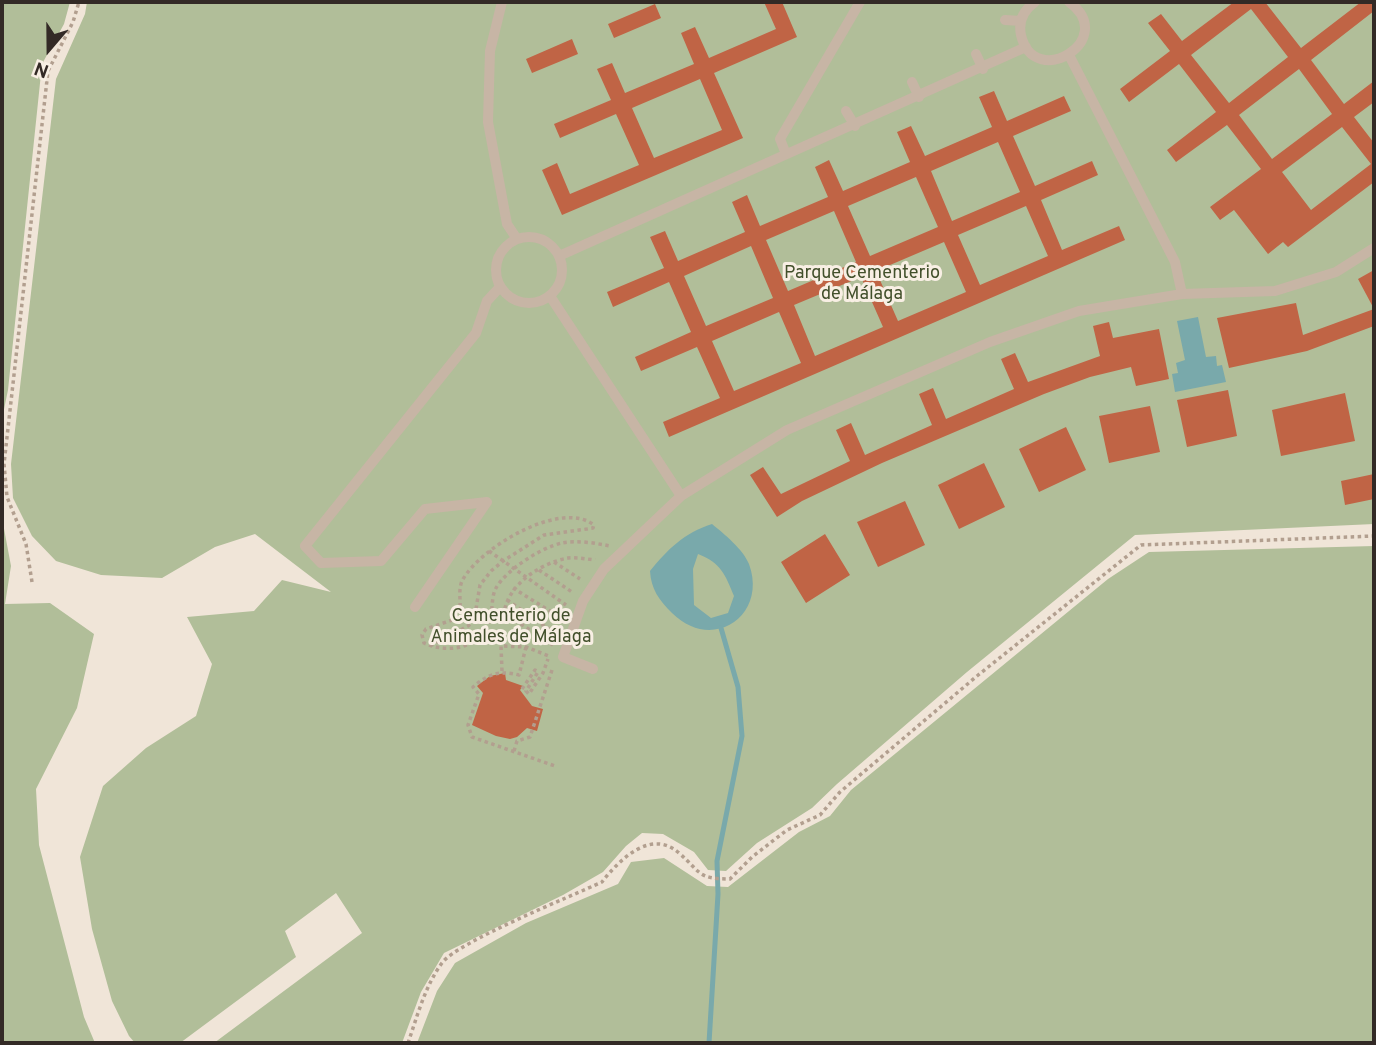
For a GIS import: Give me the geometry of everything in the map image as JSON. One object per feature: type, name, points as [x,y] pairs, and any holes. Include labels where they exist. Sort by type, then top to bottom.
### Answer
[{"type":"lane","points":[[502,2],[490,51],[488,122],[507,224],[517,239]]},
{"type":"lane","points":[[786,154],[780,139],[860,2]]},
{"type":"lane","points":[[1035,2],[1027,8],[1020,30],[1026,47],[1046,60],[1058,60],[1079,46],[1084,32],[1083,19],[1075,3]]},
{"type":"lane","points":[[1005,20],[1021,21]]},
{"type":"lane","points":[[559,256],[983,69],[1026,47]]},
{"type":"lane","points":[[975,54],[983,69]]},
{"type":"lane","points":[[1069,55],[1175,262],[1182,294]]},
{"type":"lane","points":[[912,82],[919,97]]},
{"type":"lane","points":[[846,111],[855,126]]},
{"type":"lane","points":[[534,237],[549,243],[559,256],[563,270],[559,285],[550,296],[538,303],[523,303],[510,298],[500,287],[495,273],[497,259],[505,246],[517,239],[534,237]]},
{"type":"lane","points":[[593,668],[563,657],[583,601],[604,569],[644,528],[681,496],[787,430],[990,342],[1079,311],[1182,294],[1275,291],[1336,272],[1374,248]]},
{"type":"lane","points":[[415,607],[487,502],[425,509],[381,561],[321,563],[305,546],[476,333],[487,301],[500,287]]},
{"type":"lane","points":[[550,296],[681,496]]},
{"type":"path","points":[[32,582],[26,544],[7,497],[4,447],[48,71],[73,22],[79,2]]},
{"type":"path","points":[[430,646],[474,621],[480,585],[491,570],[503,561],[544,535],[593,528],[594,525],[582,520],[568,519],[519,531],[472,566],[461,583],[461,611],[457,618],[426,629],[422,635],[424,643],[430,646],[437,649],[456,649],[474,642],[490,621],[494,590],[514,569],[536,554],[562,543],[610,546]]},
{"type":"path","points":[[408,1043],[425,997],[443,961],[473,942],[602,882],[614,866],[636,849],[659,843],[678,851],[695,871],[711,879],[730,879],[752,857],[787,830],[820,815],[840,792],[977,676],[1141,545],[1374,536]]},
{"type":"path","points":[[489,551],[566,605]]},
{"type":"path","points":[[553,645],[504,613],[513,588],[554,562],[570,558],[595,559]]},
{"type":"path","points":[[554,562],[580,579]]},
{"type":"path","points":[[539,570],[573,593]]},
{"type":"path","points":[[513,588],[561,618]]},
{"type":"path","points":[[508,600],[556,634]]},
{"type":"path","points":[[502,671],[501,646],[526,647],[549,657],[543,673],[529,694],[526,691],[538,672],[535,670],[522,689]]},
{"type":"path","points":[[526,647],[519,675],[502,671],[484,677],[472,687],[479,694],[468,725],[472,737],[555,766]]},
{"type":"path","points":[[514,751],[517,741],[530,737],[555,661]]},
{"type":"green space","points":[[2,2],[70,2],[64,24],[42,64],[8,390],[2,419]]},
{"type":"green space","points":[[87,2],[1374,2],[1374,524],[1135,535],[967,672],[812,808],[757,843],[726,871],[708,870],[694,852],[663,834],[642,833],[626,846],[603,872],[563,895],[444,953],[421,992],[402,1043],[214,1043],[362,933],[336,893],[285,931],[296,957],[180,1043],[135,1043],[112,1001],[92,929],[80,857],[103,786],[146,748],[196,716],[212,664],[187,617],[254,611],[282,580],[331,592],[255,534],[215,547],[162,578],[101,575],[56,561],[32,536],[13,498],[11,464],[56,79],[85,14]]},
{"type":"green space","points":[[2,518],[11,566],[5,604],[50,603],[94,634],[77,708],[36,789],[39,845],[84,1017],[95,1043],[2,1043]]},
{"type":"green space","points":[[1374,546],[1374,1043],[417,1043],[437,991],[455,963],[526,923],[618,884],[631,862],[664,858],[707,886],[728,887],[799,832],[830,816],[851,790],[1108,579],[1149,552]]},
{"type":"water","points":[[1198,317],[1206,357],[1216,356],[1217,366],[1222,365],[1226,382],[1175,392],[1172,374],[1178,373],[1176,363],[1185,360],[1177,321]]},
{"type":"water","points":[[712,524],[738,547],[749,564],[753,583],[751,599],[744,613],[733,623],[719,629],[704,630],[688,625],[663,603],[652,583],[650,571],[670,549]],"holes":[[[698,554],[712,561],[728,581],[734,596],[728,613],[711,618],[694,605],[693,569]]]},
{"type":"building","points":[[764,2],[782,2],[797,37],[714,73],[743,138],[562,215],[542,170],[557,163],[570,194],[639,165],[616,114],[560,138],[554,124],[611,100],[597,69],[612,63],[625,93],[694,64],[681,33],[695,27],[709,58],[776,29]],"holes":[[[700,79],[722,130],[654,158],[632,108]]]},
{"type":"building","points":[[1234,2],[1265,2],[1301,48],[1361,2],[1374,2],[1374,11],[1311,60],[1344,104],[1374,81],[1374,102],[1354,117],[1374,143],[1374,182],[1288,247],[1283,242],[1268,254],[1234,210],[1220,220],[1210,207],[1261,169],[1227,125],[1176,162],[1167,150],[1216,112],[1179,64],[1129,102],[1120,89],[1170,51],[1148,23],[1161,14],[1182,41]],"holes":[[[1251,9],[1288,57],[1229,103],[1191,55]],[[1299,69],[1332,114],[1272,159],[1239,115]],[[1342,127],[1371,164],[1311,210],[1282,172]]]},
{"type":"building","points":[[655,4],[661,18],[614,38],[608,24]]},
{"type":"building","points":[[572,39],[578,54],[532,73],[526,59]]},
{"type":"building","points":[[994,91],[1007,121],[1064,96],[1071,111],[1013,136],[1035,186],[1092,161],[1098,175],[1041,200],[1062,250],[1119,226],[1125,240],[669,437],[663,422],[720,398],[697,347],[641,371],[635,357],[691,332],[669,282],[613,307],[607,292],[664,268],[650,237],[665,231],[678,261],[745,232],[732,202],[747,195],[760,226],[828,197],[815,167],[829,160],[843,191],[910,162],[897,132],[911,126],[925,156],[992,127],[979,97]],"holes":[[[998,142],[1020,192],[952,221],[931,171]],[[916,177],[938,227],[870,256],[848,206]],[[1026,206],[1048,256],[980,285],[958,235]],[[834,211],[856,262],[788,291],[766,240]],[[944,242],[966,292],[898,321],[876,271]],[[751,246],[773,298],[706,326],[684,276]],[[861,277],[883,327],[815,356],[794,305]],[[779,312],[801,363],[734,391],[712,341]]]},
{"type":"building","points":[[1374,270],[1374,309],[1358,279]]},
{"type":"building","points":[[1296,303],[1303,335],[1374,309],[1374,326],[1307,351],[1229,368],[1217,318]]},
{"type":"building","points":[[1109,322],[1113,338],[1159,329],[1169,379],[1136,386],[1131,367],[1090,377],[882,463],[802,501],[777,517],[750,475],[763,467],[781,494],[850,461],[836,430],[851,423],[865,455],[932,425],[919,394],[933,388],[946,419],[1014,389],[1001,359],[1015,353],[1028,382],[1100,356],[1093,326]]},
{"type":"building","points":[[1228,390],[1237,436],[1187,447],[1177,400]]},
{"type":"building","points":[[1345,393],[1355,441],[1281,456],[1272,410]]},
{"type":"building","points":[[1150,406],[1160,452],[1109,463],[1099,416]]},
{"type":"building","points":[[1066,427],[1086,470],[1039,492],[1019,449]]},
{"type":"building","points":[[984,463],[1005,507],[959,529],[938,485]]},
{"type":"building","points":[[1374,474],[1374,499],[1345,505],[1341,481]]},
{"type":"building","points":[[905,501],[925,545],[878,567],[857,522]]},
{"type":"building","points":[[825,534],[850,575],[806,603],[781,562]]},
{"type":"building","points":[[505,673],[506,680],[523,686],[520,690],[532,706],[543,709],[537,731],[527,728],[517,737],[510,739],[472,725],[483,693],[477,686],[490,676]]},
{"type":"waterway","points":[[709,1043],[718,894],[717,861],[742,736],[738,687],[721,628]]},
{"type":"park label","name":"Parque Cementerio de Málaga","points":[[862,284]]},
{"type":"park label","name":"Cementerio de Animales de Málaga","points":[[511,627]]}]
